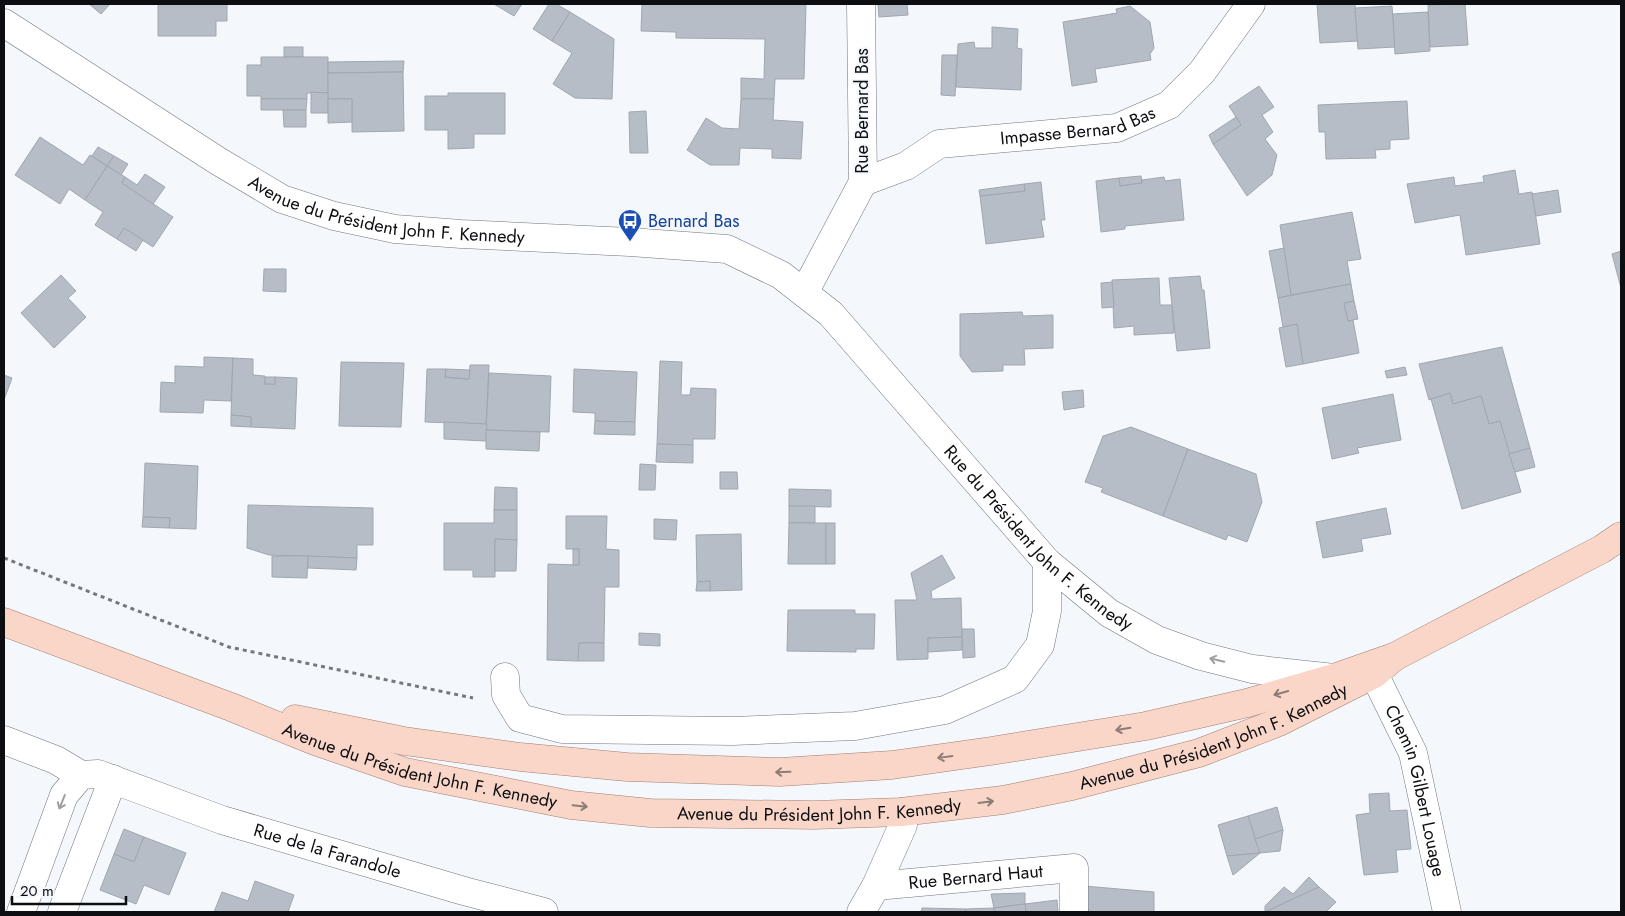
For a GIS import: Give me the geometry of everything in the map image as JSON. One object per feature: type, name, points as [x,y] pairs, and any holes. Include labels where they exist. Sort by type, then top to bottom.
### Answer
[{"type":"main road","name":"Avenue du Président John F. Kennedy","points":[[4,622],[231,707],[315,741],[405,772],[571,804],[650,813],[814,815],[901,812],[1004,800],[1072,786],[1199,753],[1279,722],[1615,543]]},
{"type":"main road","name":"Avenue du Président John F. Kennedy","points":[[231,707],[404,741],[520,757],[627,767],[780,772],[892,765],[1146,726],[1247,704],[1334,678],[1384,666]]},
{"type":"street","name":"Rue Bernard Bas","points":[[804,293],[863,182],[861,4]]},
{"type":"street","name":"Impasse Bernard Bas","points":[[863,182],[906,166],[939,144],[1117,128],[1169,104],[1202,72],[1251,4]]},
{"type":"street","name":"Avenue du Président John F. Kennedy","points":[[4,23],[218,161],[282,199],[334,216],[395,229],[727,249],[781,275],[804,293]]},
{"type":"street","name":"Rue du Président John F. Kennedy","points":[[804,293],[831,314],[1047,562],[1109,613],[1157,640],[1201,656],[1252,669],[1334,678]]},
{"type":"street","points":[[505,677],[506,695],[520,718],[562,729],[705,730],[855,726],[945,710],[1015,680],[1040,645],[1047,611],[1047,562]]},
{"type":"street","name":"Chemin Gilbert Louage","points":[[1384,666],[1413,753],[1447,912]]},
{"type":"street","points":[[4,740],[56,760],[81,776],[64,795],[22,912]]},
{"type":"street","name":"Rue de la Farandole","points":[[81,776],[98,774],[222,820],[460,902],[544,912]]},
{"type":"street","points":[[62,912],[113,779]]},
{"type":"street","name":"Rue Bernard Haut","points":[[861,912],[876,886],[903,825],[901,812]]},
{"type":"street","name":"Rue Bernard Haut","points":[[876,886],[1074,868],[1074,912]]},
{"type":"path","points":[[4,558],[229,647],[512,706]]},
{"type":"building","points":[[89,4],[110,4],[101,14]]},
{"type":"building","points":[[158,4],[227,4],[227,21],[216,21],[216,36],[158,36]]},
{"type":"building","points":[[494,4],[522,4],[514,16]]},
{"type":"building","points":[[549,4],[556,4],[570,12],[552,41],[533,29]]},
{"type":"building","points":[[642,4],[806,4],[804,79],[775,79],[774,99],[741,99],[741,78],[764,79],[765,39],[676,38],[676,32],[641,31]]},
{"type":"building","points":[[878,4],[907,4],[908,15],[879,17]]},
{"type":"building","points":[[1317,4],[1355,4],[1358,41],[1320,43]]},
{"type":"building","points":[[1465,4],[1468,45],[1430,47],[1428,5]]},
{"type":"building","points":[[1130,6],[1150,22],[1154,48],[1150,54],[1151,60],[1095,69],[1097,82],[1072,86],[1063,22],[1117,13],[1116,9]]},
{"type":"building","points":[[1392,6],[1395,47],[1358,49],[1355,8]]},
{"type":"building","points":[[570,12],[614,39],[612,99],[575,98],[553,84],[572,53],[552,41]]},
{"type":"building","points":[[1428,12],[1430,51],[1395,54],[1393,14]]},
{"type":"building","points":[[992,27],[1018,29],[1017,48],[1022,49],[1021,90],[956,87],[958,44],[974,42],[975,48],[992,48]]},
{"type":"building","points":[[284,47],[303,47],[303,57],[284,57]]},
{"type":"building","points":[[942,55],[957,55],[955,96],[941,95]]},
{"type":"building","points":[[261,57],[328,57],[328,93],[307,93],[307,99],[261,99],[261,96],[247,96],[247,65],[261,65]]},
{"type":"building","points":[[404,61],[403,72],[328,73],[328,62]]},
{"type":"building","points":[[403,72],[404,131],[352,132],[352,99],[328,99],[328,73]]},
{"type":"building","points":[[1259,86],[1274,107],[1262,115],[1273,132],[1265,139],[1277,155],[1272,175],[1247,196],[1213,144],[1241,125],[1229,106]]},
{"type":"building","points":[[311,92],[328,93],[328,113],[311,113]]},
{"type":"building","points":[[448,93],[505,93],[505,134],[474,134],[474,148],[448,149],[448,130],[425,130],[425,96],[448,96]]},
{"type":"building","points":[[261,99],[307,99],[306,110],[261,110]]},
{"type":"building","points":[[328,99],[352,99],[352,122],[328,123]]},
{"type":"building","points":[[741,99],[774,99],[773,120],[803,122],[801,159],[772,158],[772,149],[740,148],[739,165],[710,165],[687,150],[706,118],[722,128],[739,129]]},
{"type":"building","points":[[1407,101],[1409,139],[1390,140],[1390,149],[1375,150],[1376,158],[1326,159],[1325,132],[1319,132],[1318,105]]},
{"type":"building","points":[[283,110],[306,110],[306,127],[284,127]]},
{"type":"building","points":[[646,111],[648,153],[630,153],[629,112]]},
{"type":"building","points":[[1236,117],[1241,125],[1213,144],[1209,135]]},
{"type":"building","points":[[40,137],[83,165],[90,155],[107,166],[85,200],[69,189],[60,204],[15,175]]},
{"type":"building","points":[[98,147],[114,156],[107,166],[92,156]]},
{"type":"building","points":[[114,156],[128,164],[121,175],[107,166]]},
{"type":"building","points":[[107,166],[125,177],[122,183],[173,217],[153,247],[124,228],[117,239],[95,225],[103,212],[85,200]]},
{"type":"building","points":[[1515,170],[1519,194],[1532,192],[1540,244],[1466,255],[1460,215],[1415,223],[1407,184],[1454,177],[1455,186],[1484,182],[1483,176]]},
{"type":"building","points":[[145,174],[165,187],[153,204],[122,183],[125,177],[137,185]]},
{"type":"building","points":[[1141,176],[1142,183],[1120,186],[1119,178]]},
{"type":"building","points":[[1164,177],[1165,181],[1180,179],[1184,220],[1125,226],[1125,229],[1101,232],[1096,181],[1119,178],[1120,186]]},
{"type":"building","points":[[1041,182],[1045,220],[1041,220],[1044,237],[986,244],[980,196],[1025,191],[1024,184]]},
{"type":"building","points":[[1024,184],[1025,191],[980,196],[979,190]]},
{"type":"building","points":[[1558,190],[1561,212],[1536,216],[1532,194]]},
{"type":"building","points":[[1352,212],[1361,259],[1347,261],[1351,284],[1291,295],[1280,225]]},
{"type":"building","points":[[124,228],[143,240],[136,251],[117,239]]},
{"type":"building","points":[[1284,248],[1291,295],[1278,298],[1269,251]]},
{"type":"building","points":[[1621,251],[1621,288],[1612,254]]},
{"type":"building","points":[[264,269],[286,269],[286,292],[263,291]]},
{"type":"building","points":[[61,275],[76,291],[68,298],[86,317],[54,348],[21,313]]},
{"type":"building","points":[[1200,276],[1202,290],[1204,290],[1210,348],[1177,351],[1169,278]]},
{"type":"building","points":[[1159,278],[1160,305],[1172,305],[1174,333],[1134,335],[1134,326],[1114,328],[1112,280]]},
{"type":"building","points":[[1112,282],[1114,307],[1102,308],[1101,283]]},
{"type":"building","points":[[1351,284],[1354,301],[1344,303],[1348,321],[1353,320],[1359,353],[1303,364],[1297,324],[1283,327],[1278,298]]},
{"type":"building","points":[[1354,301],[1358,319],[1348,321],[1344,303]]},
{"type":"building","points":[[1022,312],[1023,316],[1053,315],[1053,348],[1024,349],[1025,365],[1003,365],[1003,371],[972,372],[960,356],[960,314]]},
{"type":"building","points":[[1297,324],[1303,364],[1286,367],[1279,328]]},
{"type":"building","points":[[1502,347],[1530,448],[1509,454],[1500,421],[1489,424],[1481,396],[1453,404],[1450,393],[1429,400],[1419,364]]},
{"type":"building","points":[[204,357],[233,358],[231,401],[204,400],[203,413],[160,412],[161,382],[175,383],[175,366],[204,367]]},
{"type":"building","points":[[233,358],[253,359],[253,375],[265,376],[265,384],[275,384],[275,377],[297,378],[295,429],[251,427],[251,417],[231,415]]},
{"type":"building","points":[[660,361],[682,362],[681,395],[690,395],[691,388],[716,389],[715,439],[693,439],[693,445],[657,444]]},
{"type":"building","points":[[341,362],[404,363],[401,427],[339,426]]},
{"type":"building","points":[[470,365],[489,365],[486,424],[425,422],[427,369],[446,369],[445,377],[469,379]]},
{"type":"building","points":[[1405,367],[1407,375],[1387,378],[1385,371]]},
{"type":"building","points":[[446,369],[470,370],[469,379],[445,377]]},
{"type":"building","points":[[574,369],[637,372],[635,422],[595,421],[595,413],[573,412]]},
{"type":"building","points":[[489,373],[551,376],[549,432],[486,430]]},
{"type":"building","points":[[4,375],[12,378],[4,400]]},
{"type":"building","points":[[265,377],[275,377],[275,384],[265,384]]},
{"type":"building","points":[[1083,390],[1084,407],[1064,410],[1062,392]]},
{"type":"building","points":[[1450,393],[1453,404],[1481,396],[1489,424],[1500,421],[1521,492],[1462,509],[1431,399]]},
{"type":"building","points":[[1393,394],[1401,440],[1357,448],[1359,453],[1332,459],[1322,408]]},
{"type":"building","points":[[231,415],[251,417],[251,427],[231,426]]},
{"type":"building","points":[[595,421],[635,422],[635,435],[594,434]]},
{"type":"building","points":[[444,422],[487,424],[486,441],[444,439]]},
{"type":"building","points":[[1131,427],[1188,449],[1163,516],[1101,492],[1103,488],[1085,482],[1103,436]]},
{"type":"building","points":[[486,430],[540,432],[539,451],[486,449]]},
{"type":"building","points":[[657,444],[693,445],[693,463],[656,462]]},
{"type":"building","points":[[1530,448],[1535,467],[1515,472],[1509,454]]},
{"type":"building","points":[[1188,449],[1256,474],[1262,502],[1247,542],[1228,535],[1226,540],[1163,516]]},
{"type":"building","points":[[145,463],[198,466],[196,529],[169,528],[170,518],[143,517]]},
{"type":"building","points":[[640,464],[656,465],[655,490],[639,490]]},
{"type":"building","points":[[720,472],[737,472],[738,489],[720,489]]},
{"type":"building","points":[[495,487],[517,488],[517,510],[494,510]]},
{"type":"building","points":[[789,489],[831,490],[831,507],[789,506]]},
{"type":"building","points":[[248,505],[373,508],[373,545],[357,545],[357,558],[269,555],[247,548]]},
{"type":"building","points":[[789,506],[815,506],[815,523],[789,523]]},
{"type":"building","points":[[1386,508],[1391,534],[1361,539],[1363,551],[1323,558],[1316,522]]},
{"type":"building","points":[[494,510],[517,510],[517,540],[495,539],[495,577],[473,577],[473,570],[444,570],[444,523],[494,523]]},
{"type":"building","points":[[566,516],[607,516],[606,549],[619,550],[619,587],[605,587],[604,643],[579,643],[578,661],[547,660],[548,564],[579,565],[579,549],[566,549]]},
{"type":"building","points":[[143,517],[170,518],[169,528],[142,527]]},
{"type":"building","points":[[654,519],[677,520],[676,540],[654,539]]},
{"type":"building","points":[[789,523],[826,523],[826,564],[788,564]]},
{"type":"building","points":[[826,523],[835,523],[835,564],[826,564]]},
{"type":"building","points":[[741,534],[742,590],[710,591],[710,581],[697,582],[696,535]]},
{"type":"building","points":[[495,539],[517,540],[516,571],[495,571]]},
{"type":"building","points":[[573,549],[579,549],[579,565],[573,565]]},
{"type":"building","points":[[942,555],[955,578],[931,591],[932,599],[961,598],[962,637],[928,638],[928,659],[897,660],[895,600],[917,600],[911,573]]},
{"type":"building","points":[[272,556],[308,556],[307,578],[272,577]]},
{"type":"building","points":[[308,556],[357,558],[356,570],[308,568]]},
{"type":"building","points":[[710,581],[710,591],[696,591],[697,582]]},
{"type":"building","points":[[788,610],[855,610],[855,614],[875,614],[874,649],[856,649],[856,652],[787,651]]},
{"type":"building","points":[[962,629],[974,629],[975,657],[963,658]]},
{"type":"building","points":[[639,633],[660,634],[660,646],[639,645]]},
{"type":"building","points":[[962,637],[962,650],[928,652],[928,638]]},
{"type":"building","points":[[579,643],[604,643],[604,661],[578,661]]},
{"type":"building","points":[[1389,793],[1390,811],[1407,810],[1411,849],[1396,850],[1398,872],[1364,875],[1356,815],[1370,813],[1369,794]]},
{"type":"building","points":[[1277,807],[1283,830],[1255,839],[1248,816]]},
{"type":"building","points":[[1248,816],[1260,853],[1227,856],[1218,825]]},
{"type":"building","points":[[124,829],[144,837],[134,862],[114,854]]},
{"type":"building","points":[[1283,830],[1280,851],[1260,853],[1255,839]]},
{"type":"building","points":[[144,837],[186,853],[169,895],[144,885],[136,904],[100,890],[114,854],[134,862]]},
{"type":"building","points":[[1260,853],[1237,872],[1233,875],[1227,856]]},
{"type":"building","points":[[1309,877],[1319,887],[1265,912],[1265,906],[1284,887],[1293,894]]},
{"type":"building","points":[[255,881],[294,895],[288,912],[214,912],[222,892],[248,901]]},
{"type":"building","points":[[1084,886],[1154,892],[1154,912],[1083,912]]},
{"type":"building","points":[[1319,887],[1336,902],[1326,912],[1265,912]]},
{"type":"building","points":[[1025,893],[1025,904],[994,908],[991,894]]},
{"type":"building","points":[[1057,900],[1058,912],[1026,912],[1025,904]]},
{"type":"building","points":[[1025,904],[1026,912],[994,912],[994,908]]},
{"type":"building","points":[[922,908],[966,909],[966,912],[921,912]]},
{"type":"building","points":[[994,908],[994,912],[966,912],[966,909]]},
{"type":"place","name":"Bernard Bas","points":[[630,242]]}]
